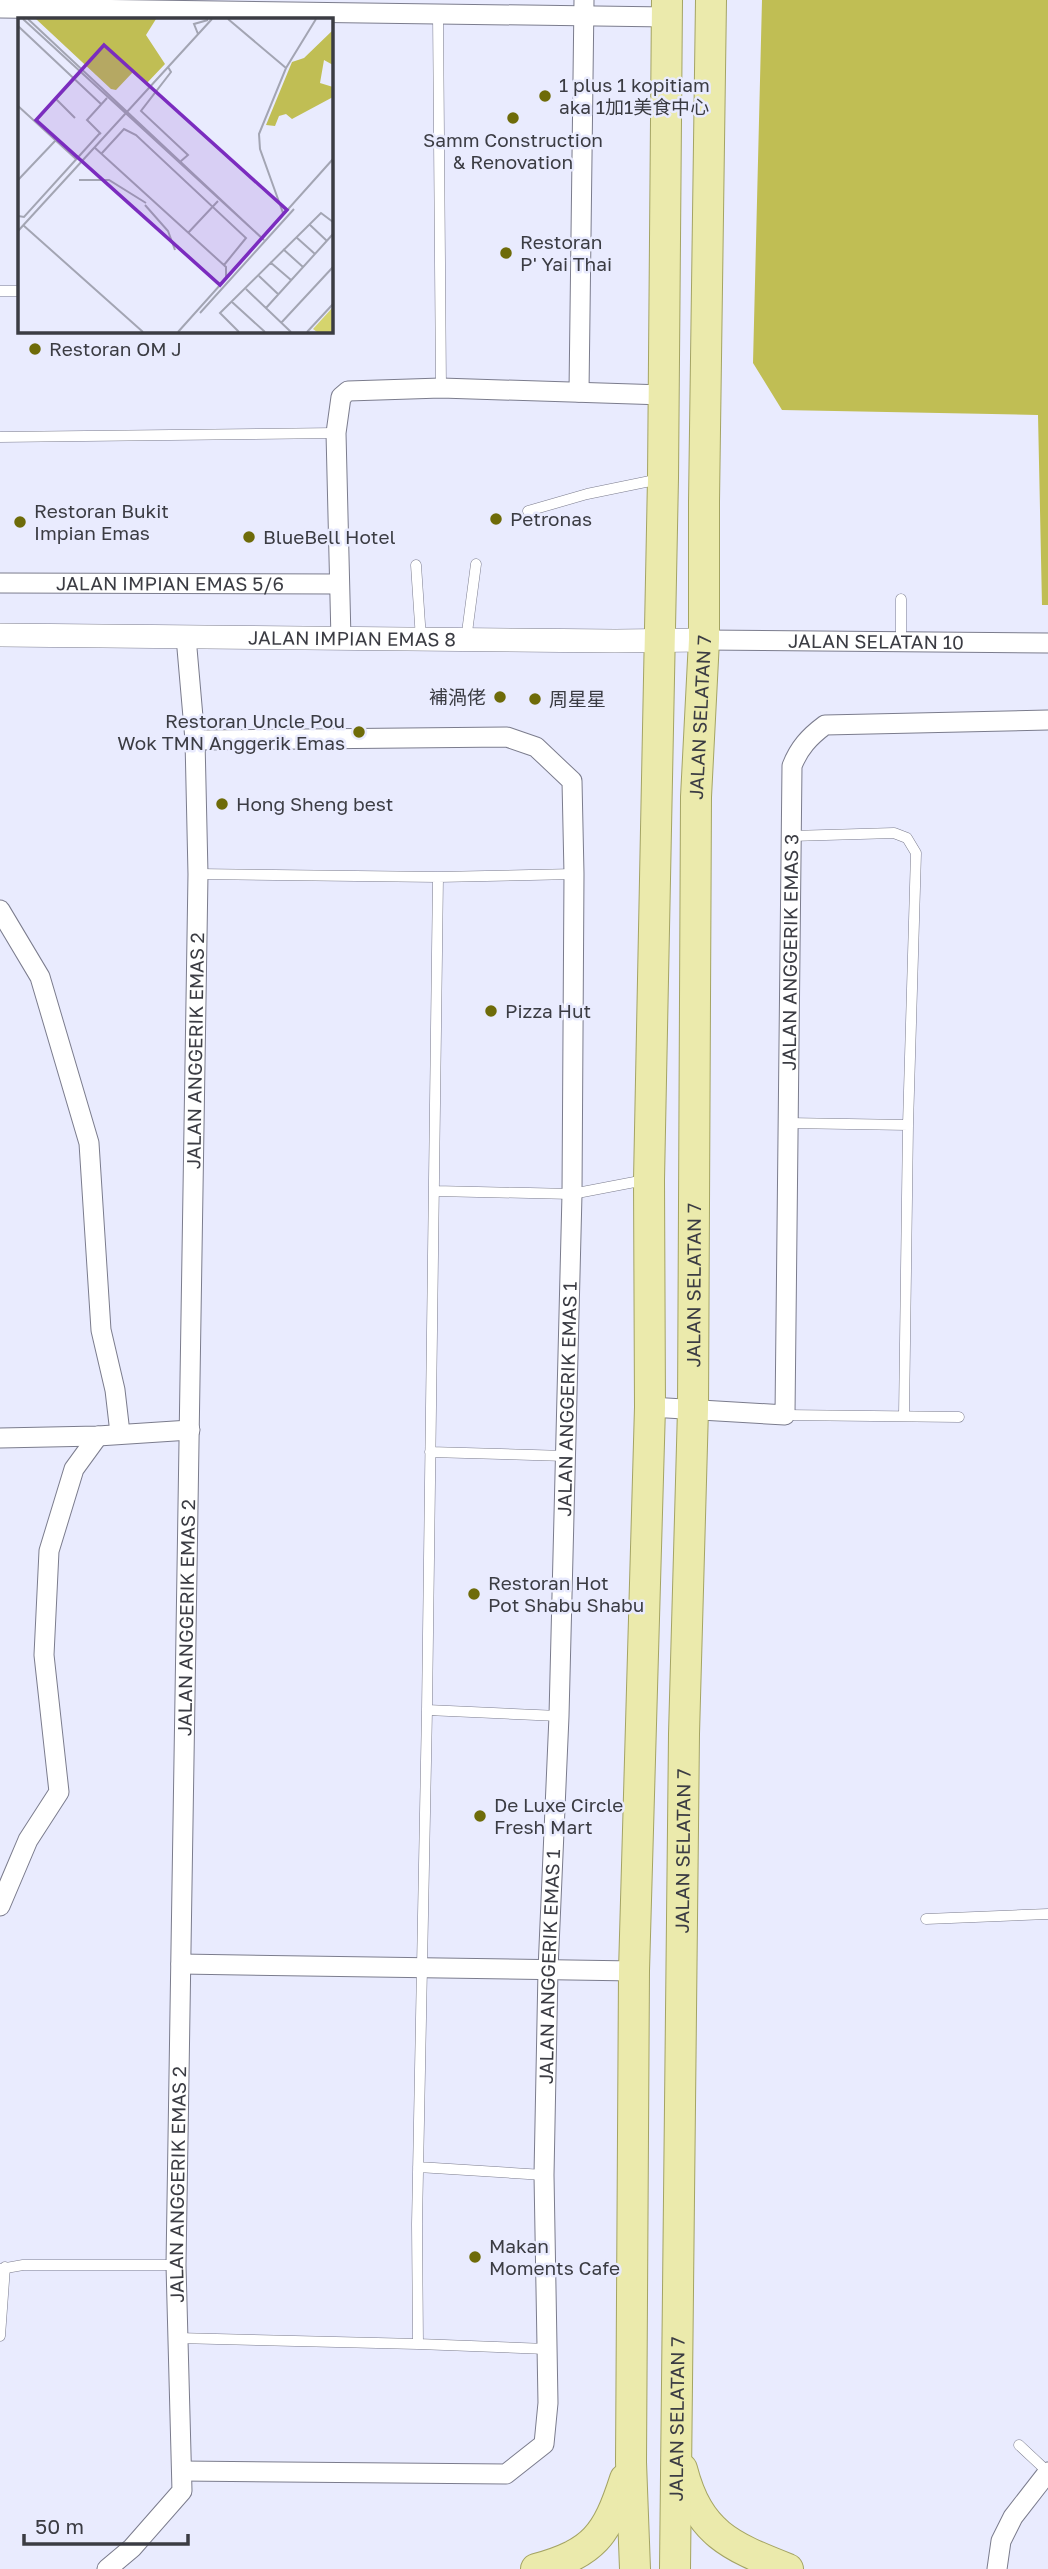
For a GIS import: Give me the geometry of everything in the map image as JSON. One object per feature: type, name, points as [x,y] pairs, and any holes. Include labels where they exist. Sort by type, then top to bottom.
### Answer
[{"type":"main road","name":"JALAN SELATAN 7","points":[[675,2569],[684,1734],[693,1409],[696,797],[704,640],[711,0]]},
{"type":"main road","name":"JALAN SELATAN 7","points":[[635,2569],[631,2462],[634,1971],[650,1407],[649,1180],[663,478],[667,8]]},
{"type":"main road","points":[[677,2449],[686,2484],[708,2526],[731,2544],[789,2569]]},
{"type":"main road","points":[[536,2569],[576,2556],[596,2540],[613,2512],[631,2462]]},
{"type":"street","points":[[0,8],[139,15],[295,15],[667,8]]},
{"type":"street","points":[[579,392],[584,8]]},
{"type":"street","points":[[341,639],[336,433],[341,397],[348,391],[441,388],[664,395]]},
{"type":"street","name":"JALAN IMPIAN EMAS 5/6","points":[[0,583],[338,584]]},
{"type":"street","name":"JALAN IMPIAN EMAS 8","points":[[0,635],[704,640]]},
{"type":"street","name":"JALAN ANGGERIK EMAS 2","points":[[107,2569],[132,2548],[182,2491],[176,2265],[198,874],[195,740],[186,637]]},
{"type":"street","name":"JALAN SELATAN 10","points":[[704,640],[1048,643]]},
{"type":"street","name":"JALAN ANGGERIK EMAS 3","points":[[785,1415],[792,766],[798,750],[811,735],[825,725],[1048,720]]},
{"type":"street","name":"JALAN ANGGERIK EMAS 1","points":[[182,2471],[506,2474],[544,2444],[548,2403],[544,2175],[548,1969],[559,1716],[572,1195],[572,781],[536,747],[506,737],[195,740]]},
{"type":"street","points":[[0,910],[40,977],[89,1143],[101,1330],[116,1390],[120,1433]]},
{"type":"street","points":[[650,1407],[785,1415]]},
{"type":"street","points":[[0,1438],[98,1436],[190,1430]]},
{"type":"street","points":[[0,1906],[28,1840],[59,1791],[44,1655],[49,1551],[74,1469],[98,1436]]},
{"type":"street","points":[[181,1964],[634,1971]]},
{"type":"street","points":[[997,2569],[1001,2541],[1013,2517],[1048,2472]]},
{"type":"lane","points":[[438,13],[441,388]]},
{"type":"lane","points":[[0,291],[18,291]]},
{"type":"lane","points":[[0,438],[336,433]]},
{"type":"lane","points":[[528,511],[587,494],[663,478]]},
{"type":"lane","points":[[467,640],[476,564]]},
{"type":"lane","points":[[416,565],[421,639]]},
{"type":"lane","points":[[901,598],[901,641]]},
{"type":"lane","points":[[791,836],[894,834],[907,838],[916,853],[908,1125],[904,1416]]},
{"type":"lane","points":[[198,874],[438,877],[574,874]]},
{"type":"lane","points":[[418,2344],[418,2167],[438,877]]},
{"type":"lane","points":[[788,1123],[908,1125]]},
{"type":"lane","points":[[435,1191],[572,1195],[649,1180]]},
{"type":"lane","points":[[785,1415],[959,1417]]},
{"type":"lane","points":[[430,1452],[566,1456]]},
{"type":"lane","points":[[427,1710],[559,1716]]},
{"type":"lane","points":[[926,1919],[1048,1914]]},
{"type":"lane","points":[[418,2167],[544,2175]]},
{"type":"lane","points":[[0,2336],[3,2268],[23,2265],[176,2265]]},
{"type":"lane","points":[[177,2338],[547,2349]]},
{"type":"lane","points":[[1019,2445],[1048,2472]]},
{"type":"shaded area","points":[[762,0],[1048,0],[1048,605],[1042,605],[1038,415],[782,410],[753,363]]},
{"type":"place","name":"1 plus 1 kopitiam aka 1加1美食中心","points":[[545,96]]},
{"type":"place","name":"Samm Construction & Renovation","points":[[513,118]]},
{"type":"place","name":"Restoran P' Yai Thai","points":[[506,253]]},
{"type":"place","name":"Restoran OM J","points":[[35,349]]},
{"type":"place","name":"Petronas","points":[[496,519]]},
{"type":"place","name":"Restoran Bukit Impian Emas","points":[[20,522]]},
{"type":"place","name":"BlueBell Hotel","points":[[249,537]]},
{"type":"place","name":"補渦佬","points":[[500,697]]},
{"type":"place","name":"周星星","points":[[535,699]]},
{"type":"place","name":"Restoran Uncle Pou Wok TMN Anggerik Emas","points":[[359,732]]},
{"type":"place","name":"Hong Sheng best","points":[[222,804]]},
{"type":"place","name":"Pizza Hut","points":[[491,1011]]},
{"type":"place","name":"Restoran Hot Pot Shabu Shabu","points":[[474,1594]]},
{"type":"place","name":"De Luxe Circle Fresh Mart","points":[[480,1816]]},
{"type":"place","name":"Makan Moments Cafe","points":[[475,2257]]}]
